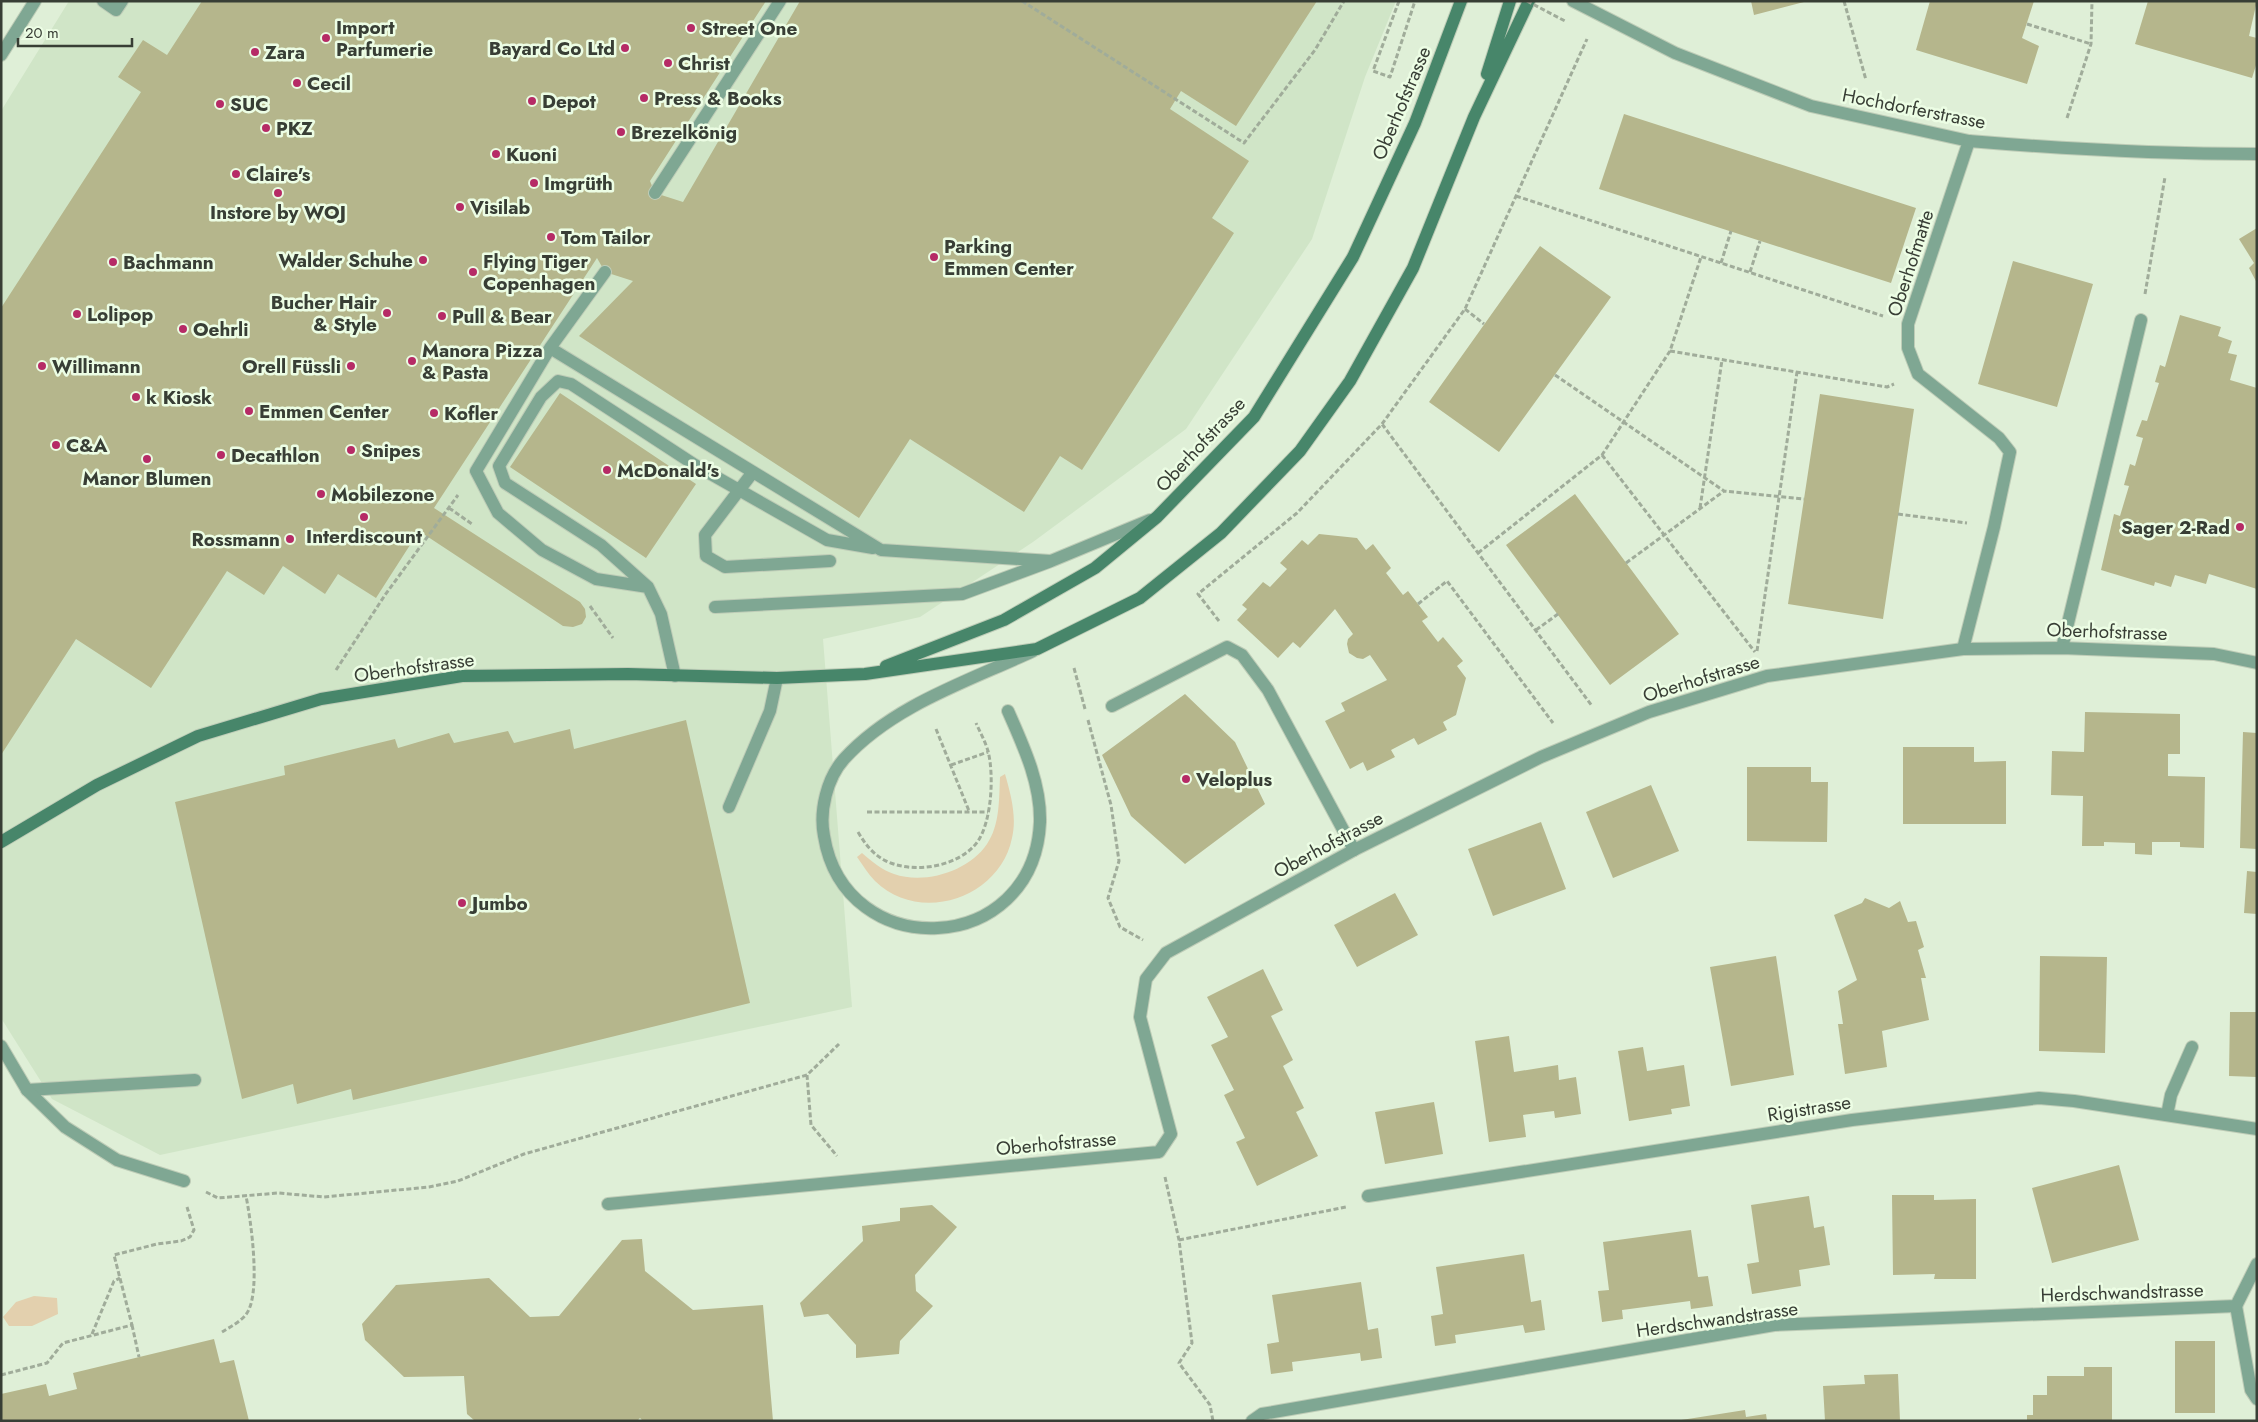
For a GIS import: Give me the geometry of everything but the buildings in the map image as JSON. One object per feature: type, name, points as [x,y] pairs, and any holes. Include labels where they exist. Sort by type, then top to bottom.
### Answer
[{"type":"street","points":[[1,55],[35,1]]},
{"type":"street","points":[[103,1],[116,10],[122,1]]},
{"type":"street","points":[[655,193],[780,1]]},
{"type":"street","name":"Oberhofstrasse","points":[[865,674],[1004,620],[1095,568],[1157,517],[1254,417],[1353,257],[1415,123],[1457,16],[1461,1]]},
{"type":"street","points":[[1474,117],[1510,1]]},
{"type":"street","points":[[1474,117],[1528,1]]},
{"type":"street","name":"Hochdorferstrasse","points":[[1579,4],[1675,53],[1811,106],[1969,141],[2056,149],[2169,154],[2257,154]]},
{"type":"street","name":"Oberhofstrasse","points":[[1,842],[97,785],[198,736],[321,699],[462,676],[777,678],[865,674],[1037,649],[1140,598],[1221,533],[1300,451],[1350,381],[1413,268],[1474,117]]},
{"type":"street","name":"Oberhofmatte","points":[[1918,374],[1908,348],[1908,324],[1969,141]]},
{"type":"street","points":[[605,272],[550,348],[476,471],[498,513],[542,550],[596,579],[648,587]]},
{"type":"street","points":[[2062,648],[2141,320]]},
{"type":"street","points":[[550,348],[881,550]]},
{"type":"street","points":[[1918,374],[1999,438],[2010,452],[1994,527],[1963,649]]},
{"type":"street","points":[[675,676],[661,614],[648,587],[601,544],[505,483],[499,466],[541,397],[558,382],[571,384],[738,491],[827,540],[881,550],[1051,562]]},
{"type":"street","points":[[753,472],[705,535],[706,556],[725,567],[830,561]]},
{"type":"street","points":[[715,607],[962,594],[1051,562],[1157,517]]},
{"type":"street","points":[[1112,706],[1227,647],[1242,655],[1268,690],[1354,850]]},
{"type":"street","name":"Oberhofstrasse","points":[[608,1204],[1159,1152],[1171,1134],[1140,1017],[1146,979],[1166,953],[1354,850],[1533,761],[1648,712],[1767,676],[1963,649],[2062,648],[2214,654],[2257,663]]},
{"type":"street","points":[[1008,711],[1027,755],[1036,788],[1040,822],[1033,858],[1024,878],[1002,904],[988,914],[950,928],[912,928],[868,909],[855,898],[833,868],[826,850],[822,826],[826,793],[843,760],[873,731],[922,702],[1037,649]]},
{"type":"street","points":[[729,807],[770,711],[777,678]]},
{"type":"street","points":[[1,1046],[27,1090],[65,1127],[91,1146],[117,1160],[184,1181]]},
{"type":"street","points":[[2167,1115],[2171,1095],[2192,1047]]},
{"type":"street","points":[[27,1090],[195,1080]]},
{"type":"street","name":"Rigistrasse","points":[[1368,1196],[1852,1120],[2039,1098],[2074,1101],[2257,1129]]},
{"type":"street","points":[[2257,1264],[2236,1306],[2251,1390],[2257,1399]]},
{"type":"street","name":"Herdschwandstrasse","points":[[1252,1421],[1262,1414],[1774,1325],[2236,1306]]},
{"type":"path","points":[[1022,1],[1244,143],[1315,50],[1344,1]]},
{"type":"path","points":[[1399,1],[1373,71],[1390,77],[1415,1]]},
{"type":"path","points":[[1528,1],[1565,21]]},
{"type":"path","points":[[1844,1],[1866,80]]},
{"type":"path","points":[[2067,118],[2091,44],[2092,1]]},
{"type":"path","points":[[2027,24],[2091,44]]},
{"type":"path","points":[[1227,647],[1225,629],[1198,594],[1297,513],[1382,424],[1465,309],[1590,32]]},
{"type":"path","points":[[2141,320],[2169,154]]},
{"type":"path","points":[[1516,196],[1908,324]]},
{"type":"path","points":[[1721,263],[1731,231]]},
{"type":"path","points":[[1750,272],[1760,241]]},
{"type":"path","points":[[1478,553],[1602,455],[1670,351],[1701,256]]},
{"type":"path","points":[[1465,309],[1484,324]]},
{"type":"path","points":[[1670,351],[1887,386],[1918,374]]},
{"type":"path","points":[[1700,508],[1722,360]]},
{"type":"path","points":[[1602,455],[1757,655],[1797,372]]},
{"type":"path","points":[[1555,375],[1724,490],[1804,499]]},
{"type":"path","points":[[1382,424],[1609,729]]},
{"type":"path","points":[[321,699],[337,668],[385,595],[476,471]]},
{"type":"path","points":[[1626,563],[1724,490]]},
{"type":"path","points":[[1898,514],[1994,527]]},
{"type":"path","points":[[1418,604],[1448,581],[1569,745]]},
{"type":"path","points":[[1536,630],[1558,614]]},
{"type":"path","points":[[1074,668],[1111,806],[1119,861],[1108,898],[1120,927],[1166,953]]},
{"type":"path","points":[[858,832],[867,846],[884,860],[905,866],[930,867],[952,861],[968,852],[978,840],[986,823],[992,778],[988,752],[976,723]]},
{"type":"path","points":[[936,729],[969,811]]},
{"type":"path","points":[[951,765],[988,752]]},
{"type":"path","points":[[867,812],[988,812]]},
{"type":"path","points":[[139,1357],[114,1255],[157,1244],[181,1241],[190,1237],[194,1230],[184,1198],[184,1181],[218,1198],[278,1192],[324,1197],[429,1187],[458,1180],[524,1154],[807,1075],[839,1044]]},
{"type":"path","points":[[807,1075],[811,1125],[837,1154],[840,1182]]},
{"type":"path","points":[[1159,1152],[1179,1240],[1192,1343],[1180,1363],[1210,1405],[1213,1421]]},
{"type":"path","points":[[222,1332],[246,1314],[252,1302],[254,1266],[251,1220],[246,1196]]},
{"type":"path","points":[[1179,1240],[1351,1206],[1368,1196]]},
{"type":"path","points":[[92,1335],[114,1281],[120,1278]]},
{"type":"path","points":[[1,1375],[47,1364],[63,1343],[132,1325]]},
{"type":"shaded area","points":[[69,1],[1396,1],[1365,77],[1312,239],[1186,429],[1033,542],[920,617],[823,639],[852,1007],[160,1155],[52,1099],[1,1018],[1,111]]},
{"type":"shaded area","points":[[1005,774],[1014,814],[1012,838],[1005,859],[992,876],[975,890],[956,899],[935,903],[914,901],[893,894],[875,881],[857,857],[862,853],[885,870],[894,874],[919,878],[945,873],[969,862],[987,844],[991,837],[997,820],[1000,777]]},
{"type":"shaded area","points":[[34,1296],[57,1298],[58,1314],[32,1326],[9,1326],[3,1317],[16,1302]]},
{"type":"place","name":"Street One","points":[[691,28]]},
{"type":"place","name":"Import Parfumerie","points":[[326,38]]},
{"type":"place","name":"Bayard Co Ltd","points":[[625,48]]},
{"type":"place","name":"Zara","points":[[255,52]]},
{"type":"place","name":"Christ","points":[[668,63]]},
{"type":"place","name":"Cecil","points":[[297,83]]},
{"type":"place","name":"Press & Books","points":[[644,98]]},
{"type":"place","name":"Depot","points":[[532,101]]},
{"type":"place","name":"SUC","points":[[220,104]]},
{"type":"place","name":"PKZ","points":[[266,128]]},
{"type":"place","name":"Brezelkönig","points":[[621,132]]},
{"type":"place","name":"Kuoni","points":[[496,154]]},
{"type":"place","name":"Claire's","points":[[236,174]]},
{"type":"place","name":"Imgrüth","points":[[534,183]]},
{"type":"place","name":"Instore by WOJ","points":[[278,193]]},
{"type":"place","name":"Visilab","points":[[460,207]]},
{"type":"place","name":"Tom Tailor","points":[[551,237]]},
{"type":"place","name":"Parking Emmen Center","points":[[934,257]]},
{"type":"place","name":"Walder Schuhe","points":[[423,260]]},
{"type":"place","name":"Bachmann","points":[[113,262]]},
{"type":"place","name":"Flying Tiger Copenhagen","points":[[473,272]]},
{"type":"place","name":"Bucher Hair & Style","points":[[387,313]]},
{"type":"place","name":"Lolipop","points":[[77,314]]},
{"type":"place","name":"Pull & Bear","points":[[442,316]]},
{"type":"place","name":"Oehrli","points":[[183,329]]},
{"type":"place","name":"Manora Pizza & Pasta","points":[[412,361]]},
{"type":"place","name":"Willimann","points":[[42,366]]},
{"type":"place","name":"Orell Füssli","points":[[351,366]]},
{"type":"place","name":"k Kiosk","points":[[136,397]]},
{"type":"place","name":"Emmen Center","points":[[249,411]]},
{"type":"place","name":"Kofler","points":[[434,413]]},
{"type":"place","name":"C&A","points":[[56,445]]},
{"type":"place","name":"Snipes","points":[[351,450]]},
{"type":"place","name":"Decathlon","points":[[221,455]]},
{"type":"place","name":"Manor Blumen","points":[[147,459]]},
{"type":"place","name":"McDonald's","points":[[607,470]]},
{"type":"place","name":"Mobilezone","points":[[321,494]]},
{"type":"place","name":"Interdiscount","points":[[364,517]]},
{"type":"place","name":"Sager 2-Rad","points":[[2240,527]]},
{"type":"place","name":"Rossmann","points":[[290,539]]},
{"type":"place","name":"Veloplus","points":[[1186,779]]},
{"type":"place","name":"Jumbo","points":[[462,903]]}]
